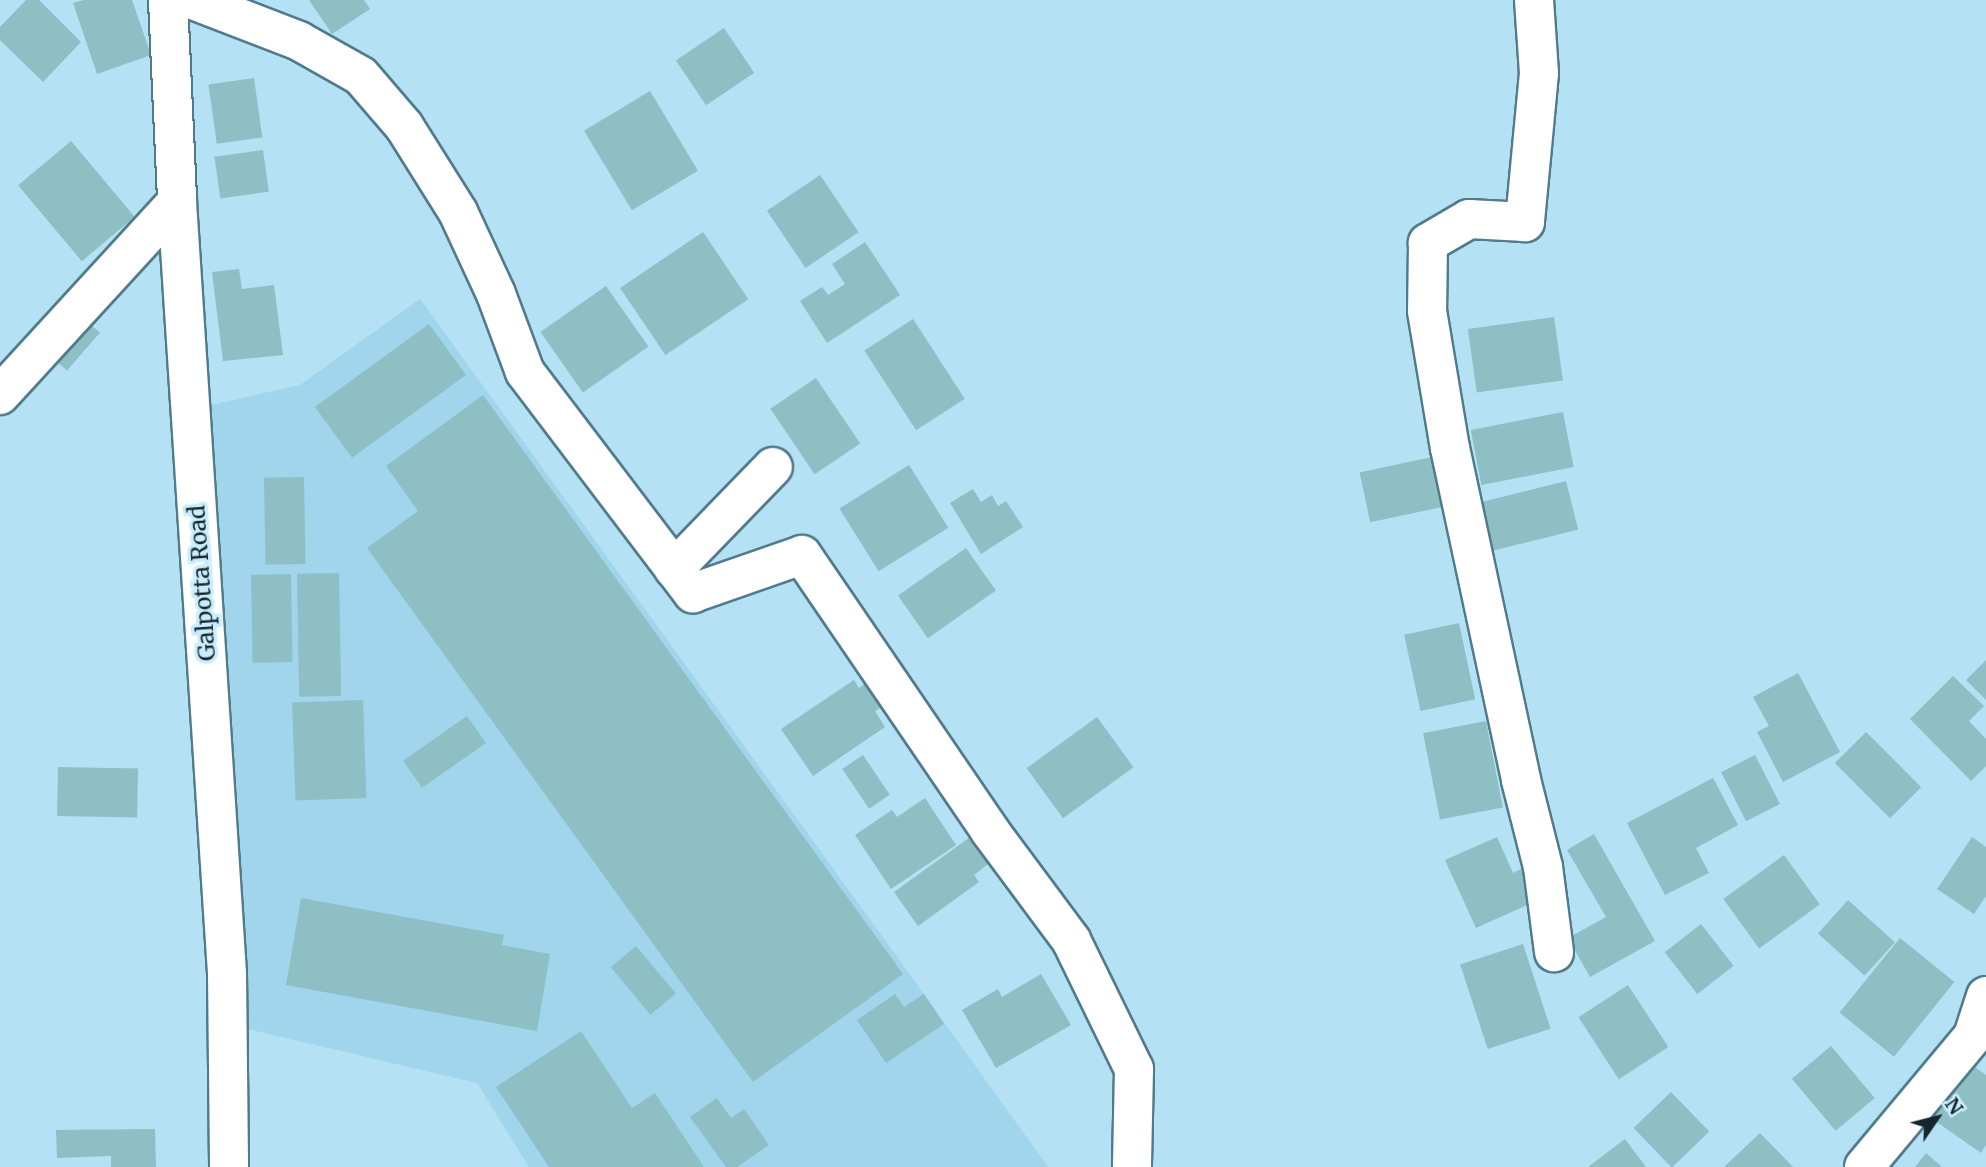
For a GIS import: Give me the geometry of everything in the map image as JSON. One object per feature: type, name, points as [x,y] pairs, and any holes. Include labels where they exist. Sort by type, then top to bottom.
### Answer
[{"type":"street","name":"Galpotta Road","points":[[168,0],[177,202],[227,972],[229,1167]]},
{"type":"street","points":[[193,0],[299,41],[360,76],[404,125],[458,212],[496,294],[525,372],[693,593],[802,555],[990,831],[1071,940],[1134,1069],[1132,1167]]},
{"type":"street","points":[[1534,0],[1539,73],[1525,222],[1469,219],[1428,243],[1427,311],[1450,448],[1521,780],[1543,867],[1554,952]]},
{"type":"street","points":[[0,395],[177,202]]},
{"type":"street","points":[[674,569],[773,467]]},
{"type":"street","points":[[1864,1167],[1979,1042],[1986,996]]},
{"type":"shaded area","points":[[420,299],[1048,1167],[529,1167],[477,1083],[243,1028],[211,405],[300,385]]},
{"type":"building","points":[[26,0],[39,0],[81,42],[43,82],[0,40],[0,27]]},
{"type":"building","points":[[84,0],[132,0],[151,55],[97,74],[73,3]]},
{"type":"building","points":[[309,0],[364,0],[370,9],[332,34]]},
{"type":"building","points":[[724,28],[754,73],[706,105],[676,60]]},
{"type":"building","points":[[254,78],[262,137],[217,144],[208,84]]},
{"type":"building","points":[[650,91],[698,171],[632,210],[584,131]]},
{"type":"building","points":[[71,141],[135,217],[82,261],[18,185]]},
{"type":"building","points":[[263,150],[269,192],[220,198],[214,157]]},
{"type":"building","points":[[820,175],[859,232],[806,268],[767,211]]},
{"type":"building","points":[[703,232],[748,299],[665,355],[620,288]]},
{"type":"building","points":[[865,242],[900,295],[827,343],[800,301],[822,287],[828,295],[845,284],[832,264]]},
{"type":"building","points":[[239,269],[242,289],[274,285],[283,355],[223,361],[212,272]]},
{"type":"building","points":[[606,286],[648,347],[583,393],[540,332]]},
{"type":"building","points":[[1554,317],[1563,380],[1477,392],[1468,329]]},
{"type":"building","points":[[84,319],[100,333],[67,371],[51,357]]},
{"type":"building","points":[[913,319],[965,399],[916,430],[864,351]]},
{"type":"building","points":[[429,324],[466,375],[352,458],[315,407]]},
{"type":"building","points":[[816,378],[860,443],[815,474],[770,409]]},
{"type":"building","points":[[483,395],[903,974],[753,1082],[367,548],[418,511],[386,466]]},
{"type":"building","points":[[1563,412],[1574,467],[1481,485],[1471,430]]},
{"type":"building","points":[[1432,457],[1443,507],[1370,522],[1360,472]]},
{"type":"building","points":[[909,465],[948,528],[879,571],[839,508]]},
{"type":"building","points":[[304,477],[306,564],[266,565],[264,478]]},
{"type":"building","points":[[1566,481],[1578,530],[1494,551],[1482,502]]},
{"type":"building","points":[[973,489],[981,502],[992,495],[998,506],[1006,501],[1023,527],[981,554],[950,503]]},
{"type":"building","points":[[966,548],[996,591],[928,638],[898,596]]},
{"type":"building","points":[[339,573],[341,696],[299,697],[297,574]]},
{"type":"building","points":[[291,574],[293,662],[253,663],[251,575]]},
{"type":"building","points":[[1459,623],[1475,699],[1420,711],[1404,635]]},
{"type":"building","points":[[1986,660],[1986,700],[1966,680]]},
{"type":"building","points":[[1798,673],[1840,752],[1783,782],[1757,732],[1769,726],[1753,697]]},
{"type":"building","points":[[1953,676],[1984,706],[1969,721],[1986,739],[1986,766],[1971,781],[1910,719]]},
{"type":"building","points":[[854,680],[859,688],[869,681],[885,705],[875,711],[885,727],[813,776],[781,729]]},
{"type":"building","points":[[363,700],[366,798],[295,800],[292,702]]},
{"type":"building","points":[[467,716],[486,743],[422,788],[403,761]]},
{"type":"building","points":[[1097,717],[1133,767],[1063,818],[1027,768]]},
{"type":"building","points":[[1486,721],[1503,807],[1440,820],[1423,733]]},
{"type":"building","points":[[1866,732],[1921,787],[1890,818],[1835,763]]},
{"type":"building","points":[[863,755],[890,795],[869,809],[842,769]]},
{"type":"building","points":[[1755,755],[1780,804],[1746,821],[1721,772]]},
{"type":"building","points":[[58,767],[138,768],[137,817],[57,816]]},
{"type":"building","points":[[1713,778],[1738,825],[1696,848],[1709,873],[1665,895],[1627,823]]},
{"type":"building","points":[[925,798],[956,845],[891,889],[855,835],[892,810],[897,817]]},
{"type":"building","points":[[1594,834],[1655,941],[1590,977],[1568,938],[1606,917],[1567,850]]},
{"type":"building","points":[[973,835],[992,861],[974,875],[979,882],[918,926],[894,892]]},
{"type":"building","points":[[1497,837],[1513,873],[1523,868],[1538,900],[1476,928],[1445,860]]},
{"type":"building","points":[[1972,837],[1986,847],[1986,896],[1974,914],[1937,889]]},
{"type":"building","points":[[1784,855],[1820,904],[1759,948],[1723,899]]},
{"type":"building","points":[[301,898],[504,935],[502,945],[550,954],[537,1031],[286,985]]},
{"type":"building","points":[[1848,900],[1895,942],[1865,976],[1818,933]]},
{"type":"building","points":[[1701,924],[1734,966],[1697,994],[1665,952]]},
{"type":"building","points":[[1900,938],[1954,982],[1894,1057],[1840,1013]]},
{"type":"building","points":[[1523,944],[1551,1029],[1488,1049],[1460,964]]},
{"type":"building","points":[[636,946],[676,993],[651,1015],[611,967]]},
{"type":"building","points":[[1041,974],[1071,1025],[996,1068],[962,1010],[998,989],[1002,997]]},
{"type":"building","points":[[1628,985],[1668,1047],[1619,1079],[1579,1017]]},
{"type":"building","points":[[895,994],[904,1007],[924,994],[944,1024],[886,1063],[857,1020]]},
{"type":"building","points":[[581,1031],[632,1108],[655,1093],[704,1167],[549,1167],[496,1087]]},
{"type":"building","points":[[1831,1046],[1875,1098],[1836,1131],[1792,1079]]},
{"type":"building","points":[[1969,1063],[1986,1075],[1986,1145],[1981,1153],[1931,1118]]},
{"type":"building","points":[[1671,1092],[1709,1132],[1671,1167],[1634,1128]]},
{"type":"building","points":[[717,1098],[731,1118],[744,1109],[769,1145],[737,1167],[726,1167],[690,1117]]},
{"type":"building","points":[[155,1129],[156,1167],[111,1167],[111,1156],[57,1158],[56,1130]]},
{"type":"building","points":[[1760,1133],[1793,1167],[1724,1167]]},
{"type":"building","points":[[1625,1139],[1646,1167],[1588,1167]]},
{"type":"building","points":[[1926,1153],[1942,1167],[1915,1167]]}]
